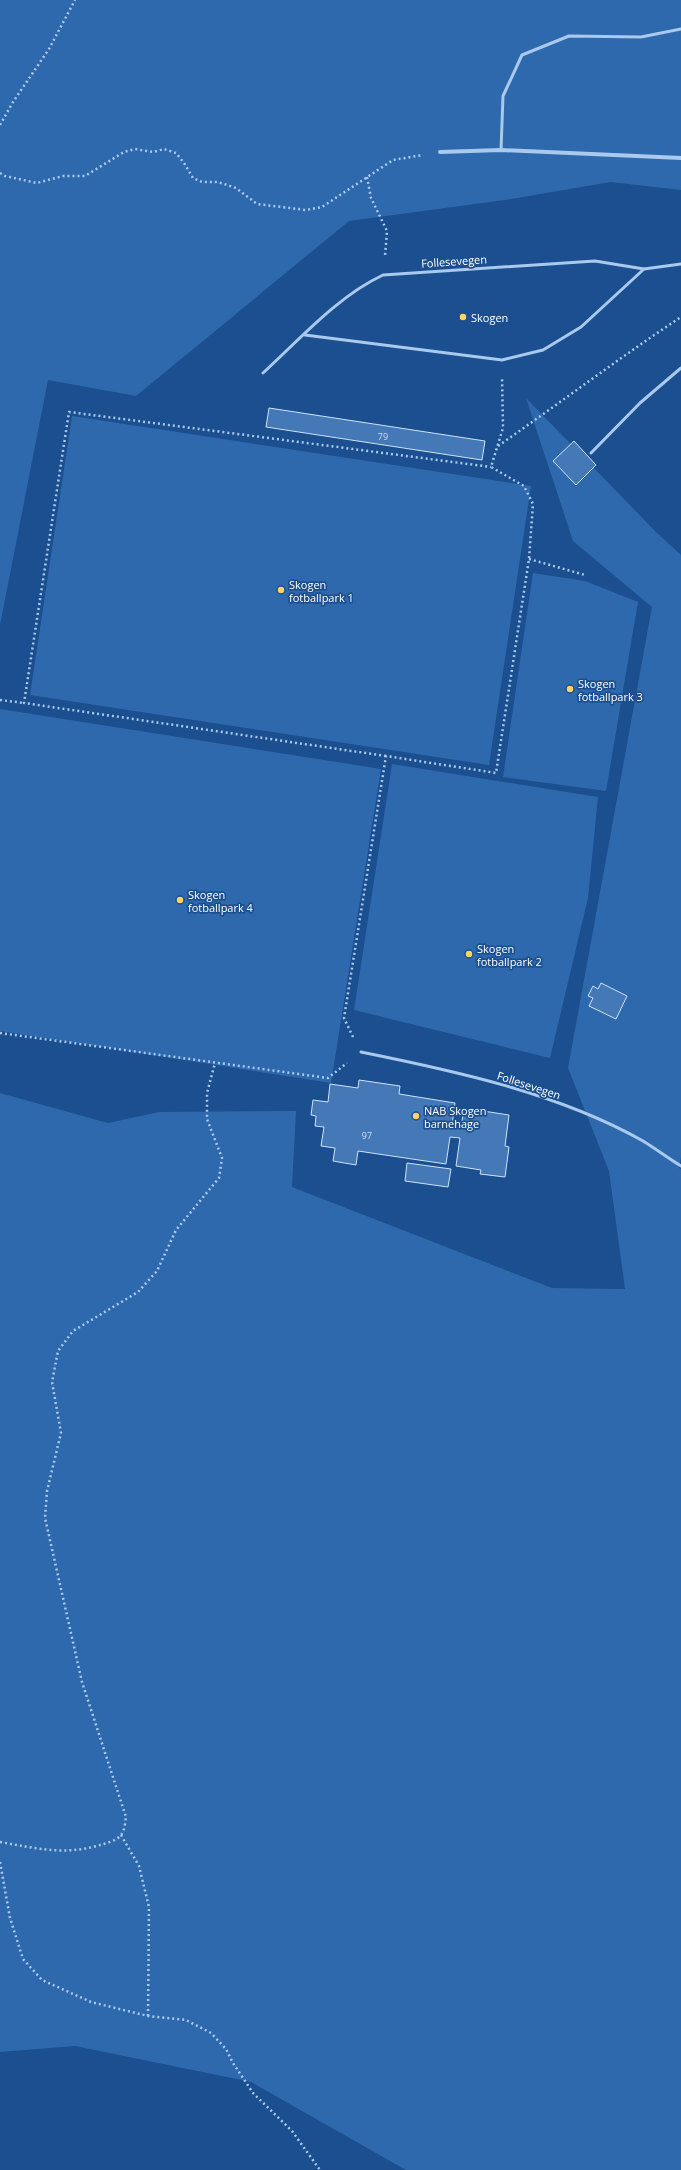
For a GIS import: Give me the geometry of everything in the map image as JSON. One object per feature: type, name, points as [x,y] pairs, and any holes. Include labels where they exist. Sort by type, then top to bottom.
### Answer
[{"type":"street","points":[[440,152],[501,150],[681,158]]},
{"type":"lane","points":[[501,150],[503,96],[522,55],[569,36],[641,37],[681,29]]},
{"type":"lane","name":"Follesevegen","points":[[263,373],[362,285],[383,274],[594,261],[644,269],[681,264]]},
{"type":"lane","points":[[305,335],[502,360],[543,350],[581,327],[644,269]]},
{"type":"lane","points":[[591,453],[640,403],[681,368]]},
{"type":"lane","name":"Follesevegen","points":[[361,1052],[432,1066],[555,1102],[642,1141],[681,1166]]},
{"type":"path","points":[[0,126],[13,102],[49,49],[75,0]]},
{"type":"path","points":[[0,173],[5,176],[36,182],[63,176],[85,176],[124,152],[135,149],[153,152],[164,149],[176,153],[193,178],[202,182],[218,182],[236,188],[257,204],[306,210],[322,207],[393,160],[440,152]]},
{"type":"path","points":[[367,177],[371,198],[387,231],[383,274]]},
{"type":"path","points":[[498,447],[581,388],[636,346],[681,317]]},
{"type":"path","points":[[492,467],[503,428],[502,360]]},
{"type":"path","points":[[0,700],[496,773],[529,559],[533,504],[524,486],[492,467],[69,412],[24,703]]},
{"type":"path","points":[[529,559],[585,575]]},
{"type":"path","points":[[0,1033],[328,1078],[361,1052],[344,1018],[386,756]]},
{"type":"path","points":[[0,1842],[55,1852],[83,1850],[110,1842],[121,1835],[126,1817],[82,1682],[45,1518],[47,1491],[61,1433],[52,1382],[58,1351],[73,1331],[138,1292],[157,1271],[176,1230],[219,1178],[222,1158],[206,1119],[208,1093],[215,1063]]},
{"type":"path","points":[[121,1835],[139,1866],[149,1907],[148,2016]]},
{"type":"path","points":[[0,1862],[10,1918],[23,1959],[42,1980],[91,2002],[148,2016],[186,2020],[211,2033],[226,2049],[233,2063],[253,2093],[292,2131],[320,2170]]},
{"type":"shaded area","points":[[0,0],[681,0],[681,190],[611,182],[511,199],[349,221],[136,396],[48,380],[0,625]]},
{"type":"shaded area","points":[[526,398],[656,532],[681,555],[681,1157],[679,1168],[681,1169],[681,2170],[406,2170],[251,2082],[75,2046],[0,2052],[0,1093],[108,1123],[159,1112],[296,1111],[292,1187],[552,1288],[625,1289],[609,1171],[568,1068],[652,607],[573,541]]},
{"type":"shaded area","name":"Skogen fotballpark 1","points":[[72,416],[531,486],[489,765],[30,695]]},
{"type":"shaded area","name":"Skogen fotballpark 3","points":[[533,573],[585,581],[638,602],[606,791],[503,777]]},
{"type":"shaded area","name":"Skogen fotballpark 4","points":[[0,709],[381,769],[331,1083],[0,1031]]},
{"type":"shaded area","name":"Skogen fotballpark 2","points":[[392,764],[598,797],[588,898],[550,1058],[354,1010]]},
{"type":"building","points":[[269,408],[485,441],[482,460],[266,427]]},
{"type":"building","points":[[574,441],[596,465],[576,485],[553,461]]},
{"type":"building","points":[[601,983],[627,996],[616,1019],[589,1006],[593,998],[588,996],[593,986],[598,989]]},
{"type":"building","points":[[359,1080],[400,1086],[399,1094],[455,1103],[452,1125],[461,1127],[463,1115],[469,1116],[470,1109],[509,1115],[505,1146],[509,1147],[505,1177],[480,1174],[481,1170],[456,1166],[460,1138],[450,1137],[446,1164],[358,1151],[356,1165],[333,1161],[335,1148],[321,1146],[324,1127],[315,1126],[316,1116],[311,1115],[313,1100],[328,1102],[330,1084],[358,1088]]},
{"type":"building","points":[[407,1163],[451,1169],[448,1187],[405,1181]]},
{"type":"place","name":"Skogen","points":[[463,317]]},
{"type":"place","name":"Skogen fotballpark 1","points":[[281,590]]},
{"type":"place","name":"Skogen fotballpark 3","points":[[570,689]]},
{"type":"place","name":"Skogen fotballpark 4","points":[[180,900]]},
{"type":"place","name":"Skogen fotballpark 2","points":[[469,954]]},
{"type":"place","name":"NAB Skogen barnehage","points":[[416,1116]]}]
